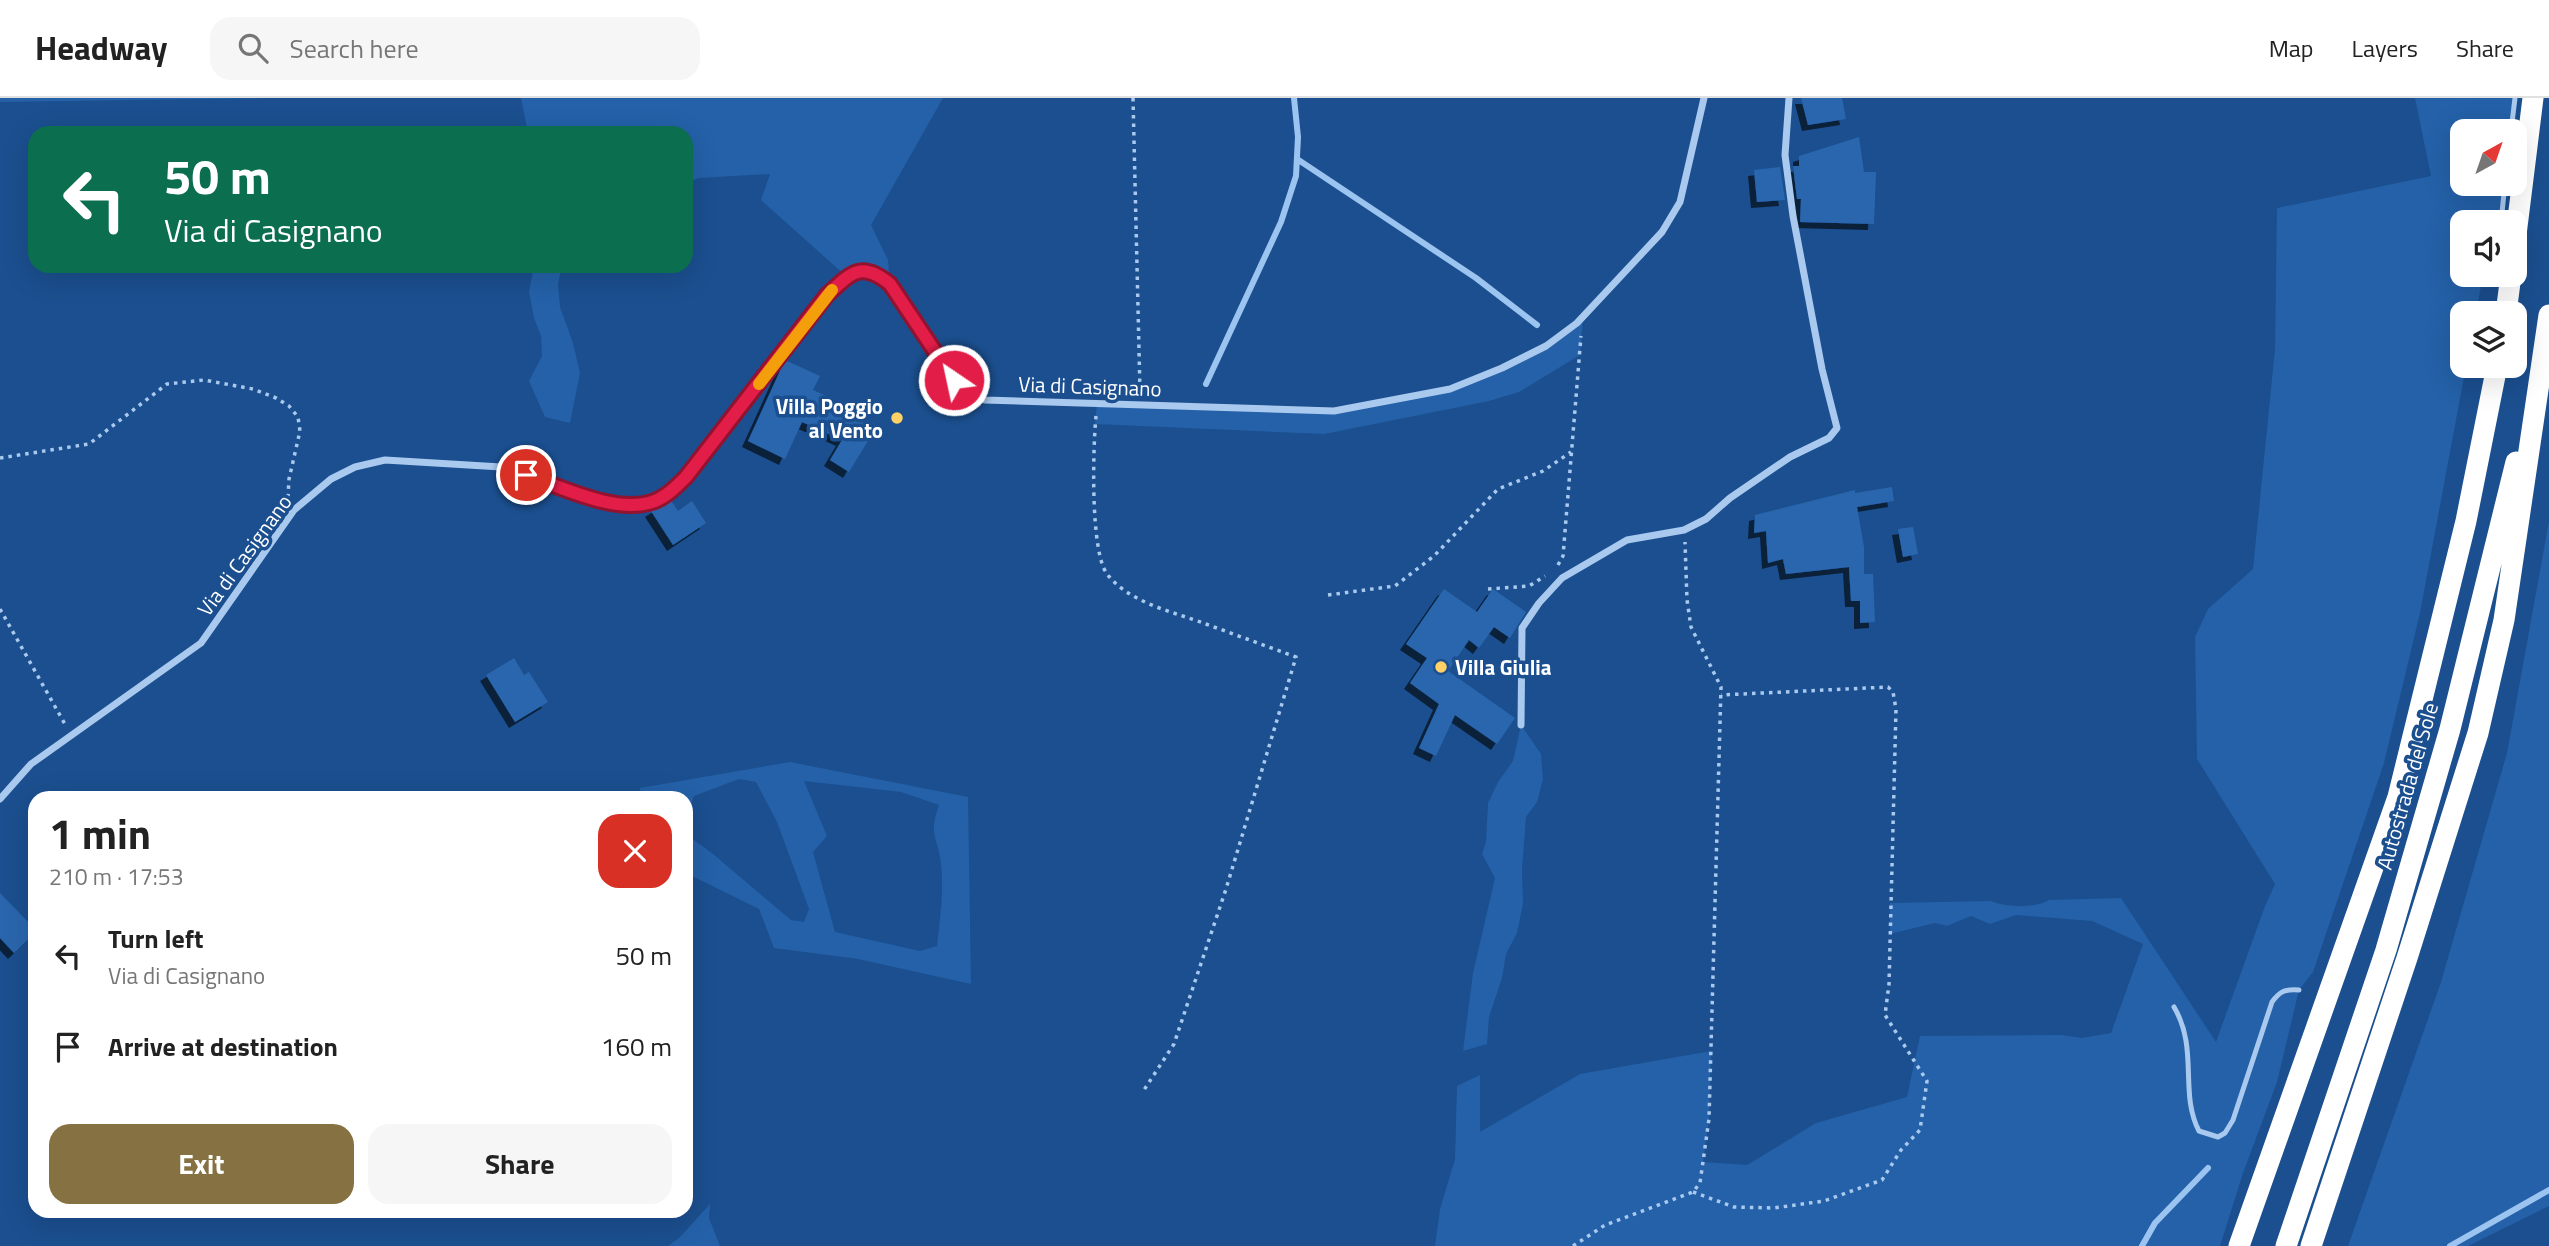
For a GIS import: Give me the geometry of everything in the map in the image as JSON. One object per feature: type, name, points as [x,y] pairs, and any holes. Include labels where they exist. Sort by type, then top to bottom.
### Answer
[{"type":"highway","points":[[2519,210],[2533,98]]},
{"type":"highway","name":"Autostrada del Sole","points":[[2286,1246],[2386,950],[2446,742],[2548,323]]},
{"type":"highway","name":"Autostrada del Sole","points":[[2311,1246],[2407,958],[2478,733],[2504,620],[2548,323]]},
{"type":"highway","name":"Autostrada del Sole","points":[[2239,1246],[2398,797],[2466,521],[2495,378]]},
{"type":"street","name":"Via di Casignano","points":[[0,799],[31,764],[201,643],[294,510],[331,479],[355,467],[384,460],[501,467],[603,501],[633,506],[653,502],[669,493],[686,477],[827,295],[847,277],[860,271],[877,273],[890,284],[954,380],[985,400],[1334,411],[1450,389],[1502,369],[1546,346],[1583,317],[1662,232],[1680,202],[1704,98]]},
{"type":"street","points":[[1521,725],[1522,628],[1539,603],[1562,578],[1627,540],[1684,530],[1706,519],[1730,498],[1790,457],[1829,438],[1837,428],[1822,369],[1793,216],[1785,155],[1789,98]]},
{"type":"lane","points":[[2512,119],[2515,98]]},
{"type":"lane","points":[[2174,1007],[2186,1034],[2194,1123],[2199,1131],[2218,1136],[2225,1133],[2233,1120],[2272,1002],[2278,993],[2287,989],[2300,990]]},
{"type":"path","points":[[1133,98],[1140,405]]},
{"type":"path","points":[[1555,570],[1563,556],[1583,317]]},
{"type":"path","points":[[0,458],[89,444],[167,384],[204,380],[253,389],[289,406],[298,417],[300,431],[289,479],[287,520]]},
{"type":"path","points":[[1097,404],[1092,456],[1099,547],[1105,572],[1133,596],[1296,657],[1226,889],[1174,1044],[1142,1093]]},
{"type":"path","points":[[1328,595],[1395,586],[1434,555],[1498,489],[1543,471],[1573,451]]},
{"type":"path","points":[[1573,1246],[1605,1225],[1693,1192],[1700,1183],[1709,1119],[1721,687],[1691,627],[1684,530]]},
{"type":"path","points":[[1488,589],[1530,586],[1546,575]]},
{"type":"path","points":[[0,609],[71,736]]},
{"type":"path","points":[[1693,1192],[1734,1207],[1774,1208],[1824,1201],[1882,1180],[1901,1150],[1920,1130],[1927,1081],[1885,1016],[1889,984],[1895,753],[1896,709],[1893,692],[1888,687],[1721,695]]},
{"type":"shaded area","points":[[0,98],[267,98],[0,102]]},
{"type":"shaded area","points":[[521,98],[943,98],[871,225],[888,260],[890,284],[876,273],[847,277],[761,200],[770,174],[693,180],[693,126],[527,126]]},
{"type":"shaded area","points":[[2415,98],[2515,98],[2512,119],[2450,119],[2450,196],[2504,196],[2502,210],[2450,210],[2450,287],[2481,287],[2478,301],[2450,301],[2450,378],[2464,378],[2420,613],[2384,763],[2313,972],[2299,990],[2277,1082],[2243,1173],[2220,1246],[1435,1246],[1440,1209],[1455,1159],[1457,1086],[1480,1075],[1480,1132],[1580,1074],[1711,1051],[1709,1119],[1703,1162],[1747,1165],[1816,1123],[1907,1097],[1920,1036],[2061,1035],[2082,1038],[2111,1033],[2143,944],[2092,921],[2016,915],[1990,924],[1971,916],[1947,926],[1935,923],[1890,934],[1890,903],[1990,901],[2020,906],[2036,905],[2049,900],[2121,898],[2216,1042],[2275,884],[2197,759],[2195,637],[2208,609],[2253,569],[2275,349],[2277,208],[2431,176]]},
{"type":"shaded area","points":[[533,273],[560,273],[558,284],[560,307],[580,373],[570,423],[545,417],[529,381],[542,356],[541,336],[529,292]]},
{"type":"shaded area","points":[[1583,317],[1580,355],[1519,392],[1489,401],[1324,434],[1095,424],[1097,404],[1334,411],[1450,389],[1546,346]]},
{"type":"shaded area","points":[[2549,521],[2549,1206],[2468,1246],[2348,1246],[2441,982],[2507,753]]},
{"type":"shaded area","points":[[1521,725],[1541,754],[1543,779],[1537,802],[1526,817],[1522,870],[1523,904],[1517,933],[1506,954],[1502,978],[1489,1017],[1487,1044],[1463,1051],[1473,973],[1495,878],[1482,854],[1486,842],[1488,803],[1498,782],[1513,761]]},
{"type":"shaded area","points":[[790,762],[968,797],[971,984],[858,959],[774,948],[759,909],[693,876],[693,839],[791,920],[804,922],[809,909],[777,822],[756,782],[739,779],[693,799],[693,791],[640,791],[640,788]],"holes":[[[804,781],[901,792],[939,805],[934,823],[942,874],[937,946],[920,951],[835,932],[813,852],[827,836]]]},
{"type":"shaded area","points":[[710,1204],[709,1218],[720,1246],[668,1246],[680,1237]]},
{"type":"building","points":[[1801,98],[1842,98],[1846,119],[1808,125]]},
{"type":"building","points":[[1859,137],[1864,172],[1876,172],[1874,224],[1800,222],[1801,199],[1797,199],[1793,166],[1799,166],[1799,156]]},
{"type":"building","points":[[1780,167],[1785,200],[1757,202],[1754,170]]},
{"type":"building","points":[[785,360],[820,376],[813,390],[844,404],[877,426],[849,472],[830,460],[842,440],[802,422],[785,459],[748,441]]},
{"type":"building","points":[[1892,487],[1894,501],[1857,507],[1864,547],[1864,574],[1873,574],[1875,622],[1860,623],[1860,601],[1851,601],[1849,567],[1786,574],[1783,559],[1768,563],[1766,531],[1754,533],[1755,515],[1855,490],[1855,493]]},
{"type":"building","points":[[670,499],[678,511],[692,501],[706,523],[673,545],[651,511]]},
{"type":"building","points":[[1913,527],[1918,554],[1903,557],[1898,529]]},
{"type":"building","name":"Villa Giulia","points":[[1444,589],[1477,612],[1493,589],[1526,612],[1510,638],[1494,627],[1479,648],[1469,640],[1448,671],[1515,718],[1497,744],[1455,715],[1436,756],[1419,748],[1439,704],[1410,683],[1427,658],[1406,644]]},
{"type":"building","points":[[514,658],[524,675],[529,672],[548,702],[515,722],[486,675]]},
{"type":"building","points":[[0,893],[28,922],[28,940],[14,953],[0,938]]},
{"type":"waterway","points":[[1206,384],[1281,222],[1296,176],[1298,137],[1294,98]]},
{"type":"waterway","points":[[1297,159],[1476,278],[1537,325]]},
{"type":"waterway","points":[[2142,1246],[2155,1223],[2208,1168]]},
{"type":"waterway","points":[[2450,1246],[2549,1190]]},
{"type":"slow traffic","points":[[759,384],[832,290]]},
{"type":"place","name":"Villa Poggio al Vento","points":[[897,418]]},
{"type":"place","name":"Villa Giulia","points":[[1441,667]]},
{"type":"route","points":[[526,475],[603,501],[633,506],[653,502],[669,493],[686,477],[827,295],[847,277],[860,271],[877,273],[890,284],[954,380]]}]
